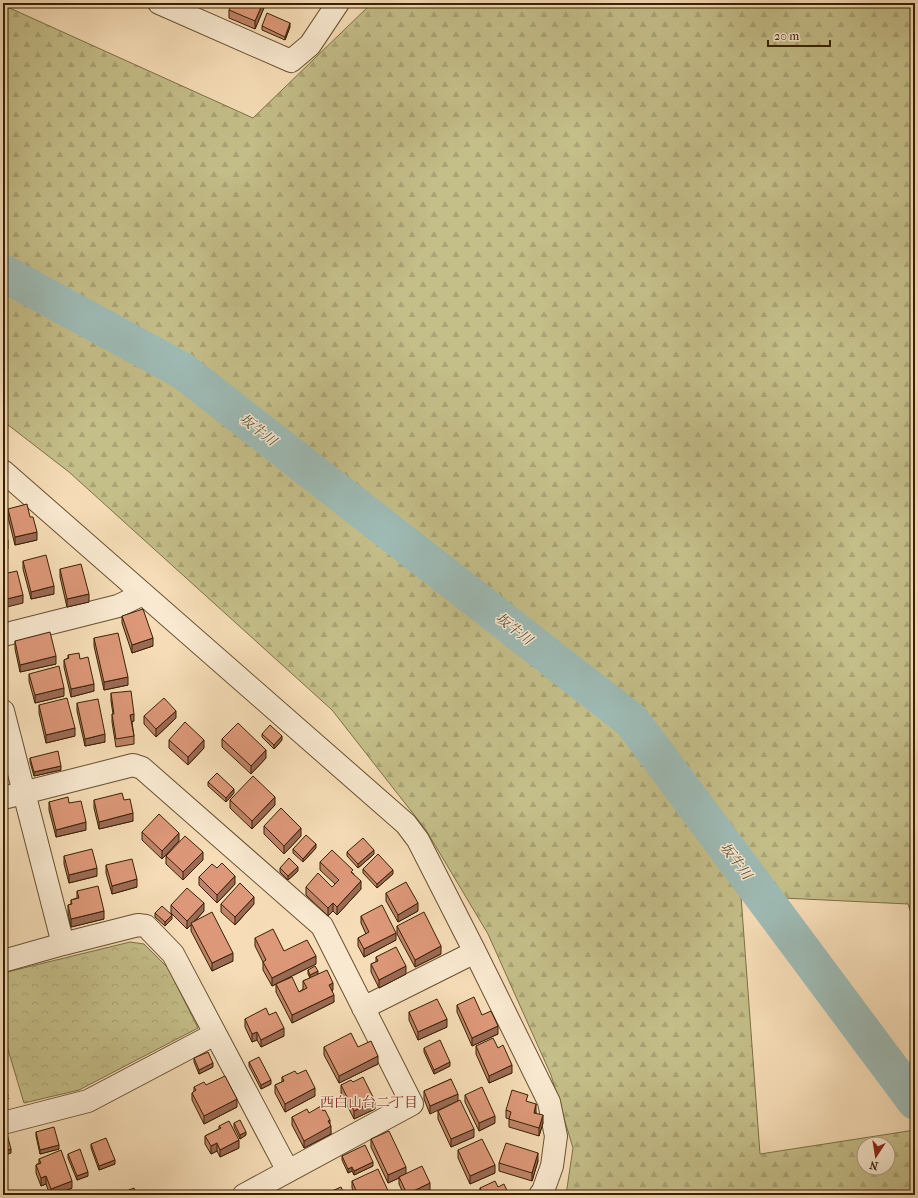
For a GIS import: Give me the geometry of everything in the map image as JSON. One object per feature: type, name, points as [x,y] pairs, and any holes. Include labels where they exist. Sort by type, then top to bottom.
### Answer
[{"type":"street","points":[[158,3],[202,11],[291,61],[310,44],[338,3]]},
{"type":"street","points":[[3,472],[406,824],[418,840],[549,1102],[556,1136],[552,1166],[543,1191],[540,1195]]},
{"type":"street","points":[[3,635],[118,606],[143,594]]},
{"type":"street","points":[[3,711],[63,944]]},
{"type":"street","points":[[3,798],[134,765],[142,768],[322,926],[412,1104],[244,1195]]},
{"type":"street","points":[[3,961],[63,944],[138,926],[146,926],[173,954],[288,1171]]},
{"type":"street","points":[[363,1008],[475,952]]},
{"type":"street","points":[[3,1123],[88,1101],[215,1034]]},
{"type":"green space","points":[[372,3],[915,3],[915,925],[908,904],[741,896],[760,1154],[856,1139],[856,1176],[896,1176],[896,1136],[876,1136],[915,1130],[915,1195],[566,1195],[573,1148],[551,1075],[488,934],[426,830],[332,710],[69,472],[3,421],[3,5],[253,118]]},
{"type":"green space","points":[[130,942],[144,944],[168,968],[198,1028],[79,1090],[24,1103],[3,1033],[3,973]]},
{"type":"building","points":[[232,3],[263,3],[255,21],[229,10]]},
{"type":"building","points":[[267,13],[290,23],[285,37],[262,26]]},
{"type":"building","points":[[27,504],[30,517],[33,517],[37,532],[15,537],[8,509]]},
{"type":"building","points":[[3,520],[8,541],[3,543]]},
{"type":"building","points":[[46,555],[54,586],[31,592],[23,561]]},
{"type":"building","points":[[81,564],[89,594],[67,599],[60,569]]},
{"type":"building","points":[[17,571],[23,595],[3,600],[3,574]]},
{"type":"building","points":[[143,609],[153,638],[132,645],[122,616]]},
{"type":"building","points":[[50,632],[56,656],[20,665],[15,641]]},
{"type":"building","points":[[118,633],[128,677],[104,682],[94,638]]},
{"type":"building","points":[[79,653],[80,659],[88,657],[94,684],[71,689],[64,660],[69,658],[68,655]]},
{"type":"building","points":[[59,666],[64,688],[35,695],[29,674]]},
{"type":"building","points":[[131,691],[134,714],[130,715],[134,736],[116,739],[112,714],[114,714],[111,693]]},
{"type":"building","points":[[67,698],[75,728],[46,735],[39,705]]},
{"type":"building","points":[[164,698],[176,711],[156,729],[144,716]]},
{"type":"building","points":[[98,699],[105,734],[85,739],[77,703]]},
{"type":"building","points":[[185,722],[204,740],[188,757],[169,740]]},
{"type":"building","points":[[238,723],[266,750],[251,766],[222,739]]},
{"type":"building","points":[[270,725],[282,736],[274,745],[262,734]]},
{"type":"building","points":[[58,751],[61,766],[34,772],[30,758]]},
{"type":"building","points":[[217,773],[234,789],[226,798],[208,782]]},
{"type":"building","points":[[253,776],[275,797],[252,821],[230,800]]},
{"type":"building","points":[[122,793],[124,800],[130,799],[133,813],[99,822],[94,800]]},
{"type":"building","points":[[68,797],[69,803],[81,801],[86,822],[56,830],[49,802]]},
{"type":"building","points":[[281,808],[301,828],[284,846],[264,826]]},
{"type":"building","points":[[159,814],[179,833],[162,851],[142,832]]},
{"type":"building","points":[[306,835],[316,844],[303,859],[293,849]]},
{"type":"building","points":[[185,836],[203,852],[183,872],[166,856]]},
{"type":"building","points":[[363,838],[374,850],[358,864],[347,852]]},
{"type":"building","points":[[92,849],[97,868],[69,875],[64,856]]},
{"type":"building","points":[[332,850],[353,870],[351,872],[361,881],[337,907],[333,903],[328,908],[306,887],[318,873],[332,887],[339,880],[320,862]]},
{"type":"building","points":[[378,854],[393,870],[377,884],[363,869]]},
{"type":"building","points":[[289,858],[298,867],[288,876],[280,868]]},
{"type":"building","points":[[132,859],[137,879],[112,886],[106,865]]},
{"type":"building","points":[[222,863],[235,876],[217,895],[199,877],[212,864],[217,868]]},
{"type":"building","points":[[406,882],[418,903],[398,915],[386,893]]},
{"type":"building","points":[[240,883],[254,897],[235,917],[221,904]]},
{"type":"building","points":[[98,886],[104,911],[71,919],[68,905],[72,904],[71,900],[79,898],[77,891]]},
{"type":"building","points":[[187,888],[204,903],[187,921],[171,905]]},
{"type":"building","points":[[382,905],[396,933],[364,949],[358,938],[369,932],[361,916]]},
{"type":"building","points":[[162,906],[172,915],[165,922],[155,913]]},
{"type":"building","points":[[212,912],[233,953],[212,963],[191,923]]},
{"type":"building","points":[[424,912],[441,946],[415,960],[397,926]]},
{"type":"building","points":[[273,929],[284,951],[307,940],[316,956],[272,978],[263,962],[266,960],[255,938]]},
{"type":"building","points":[[396,947],[406,966],[379,980],[371,964],[378,961],[376,957]]},
{"type":"building","points":[[315,966],[318,971],[310,975],[308,970]]},
{"type":"building","points":[[327,970],[333,983],[329,985],[334,995],[292,1015],[276,984],[292,977],[299,992],[307,988],[303,981]]},
{"type":"building","points":[[474,997],[482,1015],[491,1011],[498,1026],[472,1038],[457,1005]]},
{"type":"building","points":[[437,999],[447,1019],[418,1032],[409,1012]]},
{"type":"building","points":[[266,1008],[269,1015],[276,1012],[284,1028],[261,1040],[257,1032],[252,1034],[245,1019]]},
{"type":"building","points":[[351,1033],[358,1047],[371,1041],[378,1056],[339,1076],[324,1047]]},
{"type":"building","points":[[493,1038],[498,1048],[503,1045],[512,1065],[489,1076],[476,1046]]},
{"type":"building","points":[[440,1040],[450,1062],[434,1070],[424,1048]]},
{"type":"building","points":[[208,1052],[213,1063],[199,1070],[194,1058]]},
{"type":"building","points":[[259,1057],[271,1080],[261,1085],[249,1062]]},
{"type":"building","points":[[306,1070],[315,1088],[285,1104],[275,1085],[284,1081],[282,1077],[295,1071],[297,1074]]},
{"type":"building","points":[[225,1076],[237,1099],[204,1116],[192,1093],[196,1090],[194,1087],[204,1082],[206,1085]]},
{"type":"building","points":[[363,1077],[375,1101],[354,1111],[341,1085],[351,1080],[353,1082]]},
{"type":"building","points":[[451,1079],[458,1094],[430,1106],[424,1091]]},
{"type":"building","points":[[482,1087],[495,1116],[479,1123],[465,1095]]},
{"type":"building","points":[[512,1090],[528,1095],[526,1101],[536,1104],[534,1113],[543,1115],[539,1128],[509,1119],[511,1112],[506,1110]]},
{"type":"building","points":[[460,1100],[474,1129],[451,1139],[438,1111]]},
{"type":"building","points":[[321,1106],[323,1111],[325,1110],[330,1120],[328,1121],[331,1126],[304,1141],[292,1117],[307,1109],[309,1113]]},
{"type":"building","points":[[240,1120],[246,1132],[240,1135],[234,1123]]},
{"type":"building","points":[[229,1121],[239,1140],[220,1150],[217,1143],[211,1146],[205,1136],[221,1128],[219,1126]]},
{"type":"building","points":[[54,1127],[59,1145],[40,1150],[36,1132]]},
{"type":"building","points":[[389,1131],[406,1167],[388,1175],[371,1139]]},
{"type":"building","points":[[7,1134],[11,1149],[3,1152],[3,1135]]},
{"type":"building","points":[[106,1138],[115,1160],[99,1166],[91,1144]]},
{"type":"building","points":[[482,1139],[495,1165],[470,1176],[458,1150]]},
{"type":"building","points":[[506,1143],[538,1153],[532,1173],[499,1163]]},
{"type":"building","points":[[365,1145],[373,1162],[354,1171],[352,1167],[348,1169],[342,1156]]},
{"type":"building","points":[[80,1149],[88,1172],[77,1176],[68,1154]]},
{"type":"building","points":[[61,1150],[72,1181],[51,1189],[46,1176],[41,1178],[36,1165],[41,1163],[39,1159]]},
{"type":"building","points":[[422,1166],[430,1183],[407,1194],[399,1177]]},
{"type":"building","points":[[378,1169],[390,1195],[358,1195],[352,1181]]},
{"type":"building","points":[[495,1181],[498,1187],[504,1184],[509,1195],[483,1195],[480,1188]]},
{"type":"building","points":[[341,1187],[345,1195],[323,1195]]},
{"type":"building","points":[[134,1188],[137,1195],[116,1195]]},
{"type":"waterway","name":"坂牛川","points":[[3,273],[183,371],[632,721],[915,1101]]},
{"type":"district","name":"西白山台二丁目","points":[[369,1102]]}]
